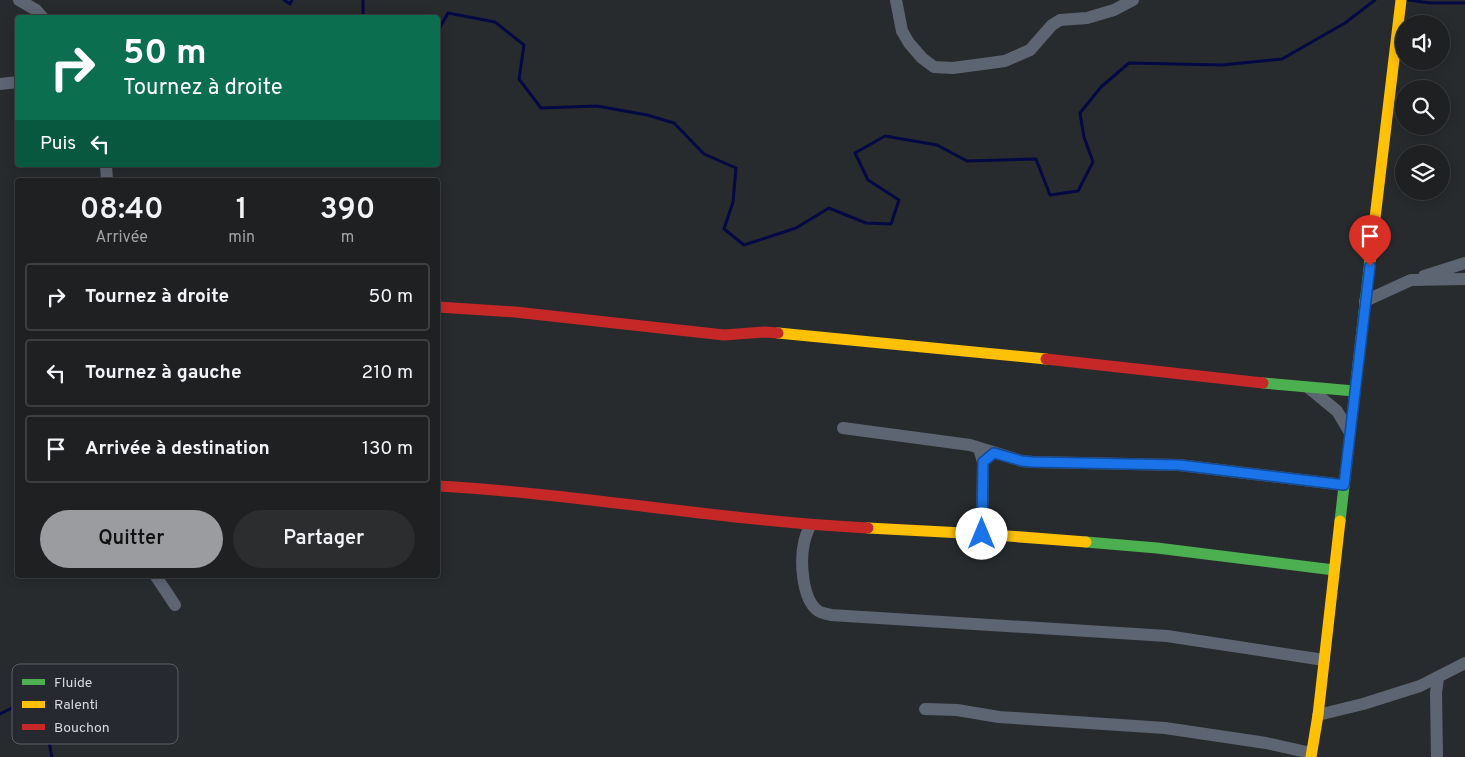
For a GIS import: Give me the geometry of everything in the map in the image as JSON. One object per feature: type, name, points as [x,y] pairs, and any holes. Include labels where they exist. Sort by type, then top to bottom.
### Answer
[{"type":"street","points":[[19,0],[36,10],[40,15]]},
{"type":"street","points":[[896,0],[902,31],[909,43],[922,58],[934,67],[953,68],[1006,60],[1030,50],[1052,25],[1060,20],[1087,18],[1114,10],[1133,0]]},
{"type":"street","points":[[925,709],[957,710],[999,716],[1165,728],[1266,743],[1311,755],[1318,715],[1354,391],[1401,0]]},
{"type":"street","points":[[0,84],[15,82]]},
{"type":"street","points":[[1365,301],[1411,280],[1465,263]]},
{"type":"street","points":[[1411,280],[1465,279]]},
{"type":"street","points":[[440,308],[515,312],[724,334],[765,332],[1091,363],[1310,388],[1354,391]]},
{"type":"street","points":[[1310,388],[1337,411],[1350,432]]},
{"type":"street","points":[[843,428],[970,445],[1022,461],[1179,465],[1344,485]]},
{"type":"street","points":[[979,448],[983,462],[982,534]]},
{"type":"street","points":[[983,462],[994,453]]},
{"type":"street","points":[[440,486],[508,490],[810,525],[982,534],[1157,548],[1334,570]]},
{"type":"street","points":[[810,525],[804,543],[802,562],[804,583],[809,601],[818,611],[831,615],[1167,636],[1324,660]]},
{"type":"street","points":[[157,578],[175,605]]},
{"type":"street","points":[[1318,715],[1363,704],[1420,686],[1465,663]]},
{"type":"street","points":[[1437,757],[1436,693],[1438,678]]},
{"type":"street","points":[[1420,686],[1436,693]]},
{"type":"waterway","points":[[284,0],[290,4],[292,0]]},
{"type":"waterway","points":[[363,0],[363,15]]},
{"type":"waterway","points":[[440,27],[448,13],[495,22],[524,45],[519,79],[541,108],[597,106],[647,115],[674,123],[704,154],[736,168],[733,202],[724,229],[744,245],[796,228],[829,208],[866,223],[891,224],[899,200],[868,180],[855,153],[885,136],[937,145],[967,161],[1036,159],[1050,195],[1078,191],[1093,162],[1084,137],[1080,113],[1101,87],[1129,63],[1222,65],[1282,59],[1345,23],[1375,0]]},
{"type":"waterway","points":[[1408,0],[1430,3],[1465,3]]},
{"type":"waterway","points":[[0,714],[12,708]]},
{"type":"waterway","points":[[49,744],[52,757]]},
{"type":"traffic: fast","points":[[1340,521],[1370,260]]},
{"type":"traffic: fast","points":[[1263,383],[1354,391]]},
{"type":"traffic: fast","points":[[1086,542],[1157,548],[1334,570]]},
{"type":"traffic: slow","points":[[1370,260],[1401,0]]},
{"type":"traffic: slow","points":[[778,333],[1046,359]]},
{"type":"traffic: slow","points":[[1311,757],[1318,715],[1340,521]]},
{"type":"traffic: slow","points":[[868,528],[1086,542]]},
{"type":"traffic: jam","points":[[440,307],[515,312],[724,335],[778,333]]},
{"type":"traffic: jam","points":[[1046,359],[1263,383]]},
{"type":"traffic: jam","points":[[440,486],[546,495],[760,520],[868,528]]},
{"type":"route","points":[[982,534],[983,462],[994,453],[1022,461],[1094,465],[1179,465],[1344,485],[1370,266]]}]
